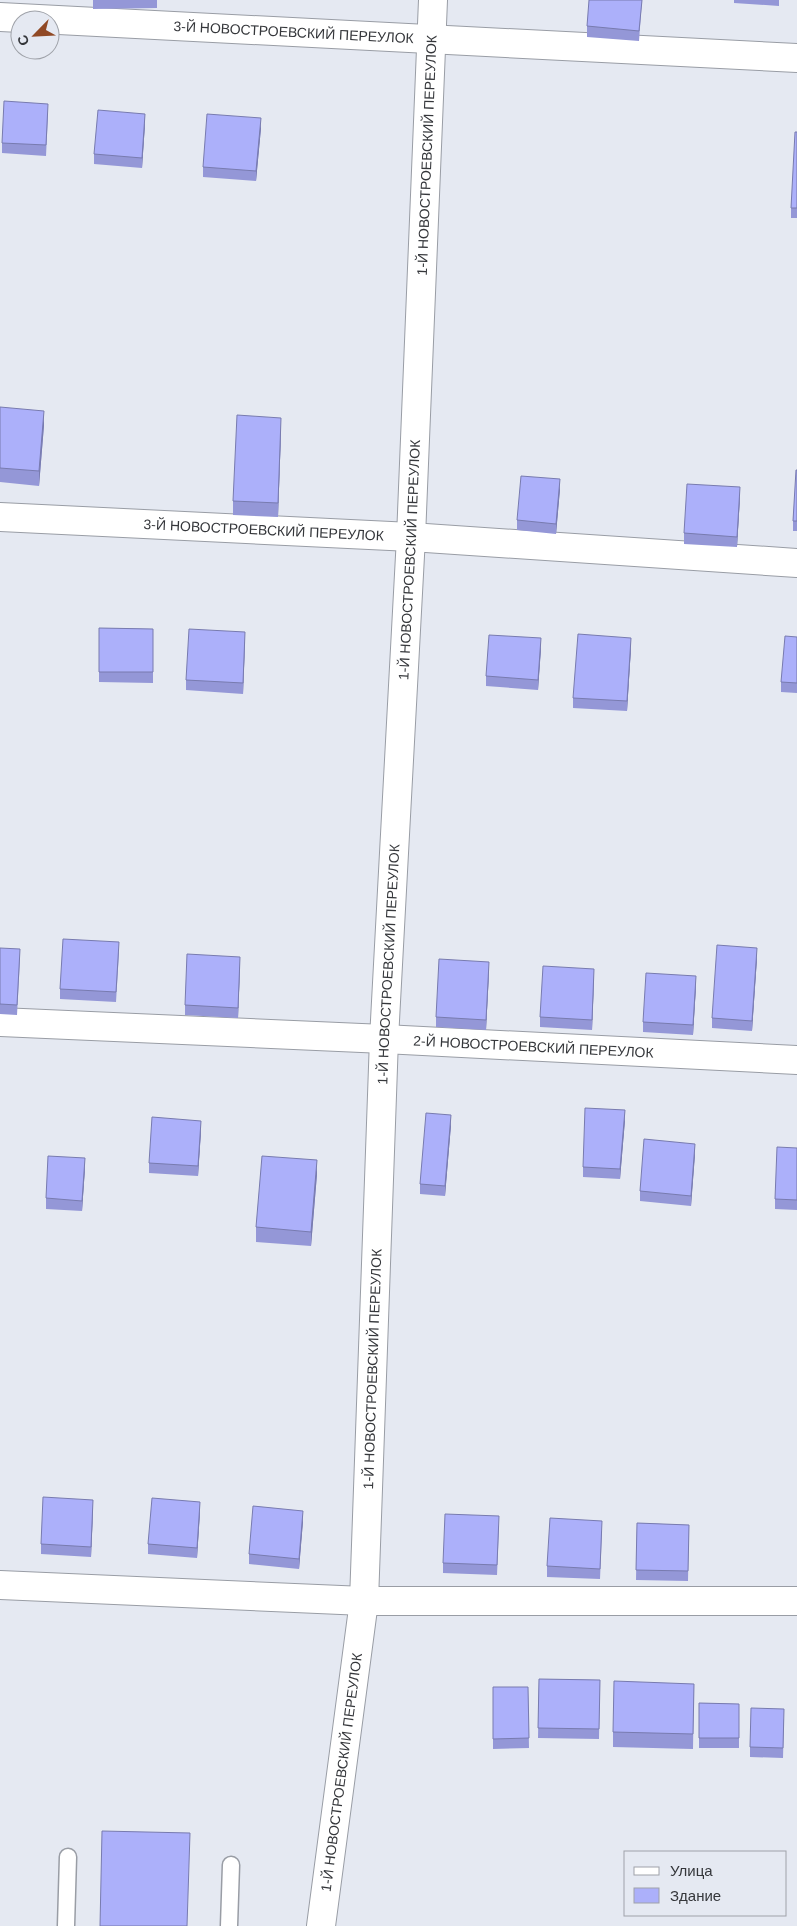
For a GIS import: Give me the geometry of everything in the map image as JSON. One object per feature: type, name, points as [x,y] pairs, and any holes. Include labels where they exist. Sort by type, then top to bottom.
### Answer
[{"type":"street","name":"1-Й НОВОСТРОЕВСКИЙ ПЕРЕУЛОК","points":[[321,1926],[364,1601],[384,1038],[411,537],[433,0]]},
{"type":"street","name":"3-Й НОВОСТРОЕВСКИЙ ПЕРЕУЛОК","points":[[0,17],[797,58]]},
{"type":"street","name":"3-Й НОВОСТРОЕВСКИЙ ПЕРЕУЛОК","points":[[0,517],[411,537],[797,563]]},
{"type":"street","name":"2-Й НОВОСТРОЕВСКИЙ ПЕРЕУЛОК","points":[[0,1022],[384,1038],[797,1060]]},
{"type":"street","points":[[0,1585],[364,1601],[797,1601]]},
{"type":"lane","points":[[66,1926],[68,1857]]},
{"type":"lane","points":[[229,1926],[231,1865]]},
{"type":"building","points":[[589,0],[642,0],[639,31],[587,26]]},
{"type":"building","points":[[4,101],[48,104],[46,145],[2,143]]},
{"type":"building","points":[[98,110],[145,114],[142,158],[94,154]]},
{"type":"building","points":[[207,114],[261,118],[256,171],[203,167]]},
{"type":"building","points":[[795,132],[797,132],[797,208],[791,208]]},
{"type":"building","points":[[0,407],[44,411],[39,471],[0,468]]},
{"type":"building","points":[[237,415],[281,418],[278,503],[233,501]]},
{"type":"building","points":[[796,470],[797,521],[793,521]]},
{"type":"building","points":[[521,476],[560,479],[556,524],[517,520]]},
{"type":"building","points":[[687,484],[740,487],[737,537],[684,533]]},
{"type":"building","points":[[99,628],[153,629],[153,672],[99,672]]},
{"type":"building","points":[[189,629],[245,632],[243,683],[186,680]]},
{"type":"building","points":[[578,634],[631,638],[627,701],[573,698]]},
{"type":"building","points":[[489,635],[541,638],[538,680],[486,676]]},
{"type":"building","points":[[785,636],[797,637],[797,683],[781,682]]},
{"type":"building","points":[[63,939],[119,942],[116,992],[60,989]]},
{"type":"building","points":[[717,945],[757,948],[752,1021],[712,1018]]},
{"type":"building","points":[[0,948],[20,949],[17,1005],[0,1004]]},
{"type":"building","points":[[187,954],[240,957],[238,1008],[185,1005]]},
{"type":"building","points":[[439,959],[489,962],[486,1020],[436,1017]]},
{"type":"building","points":[[543,966],[594,969],[592,1020],[540,1017]]},
{"type":"building","points":[[646,973],[696,976],[693,1025],[643,1022]]},
{"type":"building","points":[[585,1108],[625,1110],[620,1169],[583,1167]]},
{"type":"building","points":[[426,1113],[451,1115],[445,1186],[420,1184]]},
{"type":"building","points":[[152,1117],[201,1121],[198,1166],[149,1163]]},
{"type":"building","points":[[644,1139],[695,1144],[691,1196],[640,1191]]},
{"type":"building","points":[[777,1147],[797,1148],[797,1200],[775,1199]]},
{"type":"building","points":[[48,1156],[85,1158],[82,1201],[46,1198]]},
{"type":"building","points":[[262,1156],[317,1160],[311,1232],[256,1227]]},
{"type":"building","points":[[43,1497],[93,1500],[91,1547],[41,1544]]},
{"type":"building","points":[[152,1498],[200,1502],[197,1548],[148,1544]]},
{"type":"building","points":[[253,1506],[303,1511],[299,1559],[249,1554]]},
{"type":"building","points":[[445,1514],[499,1516],[497,1565],[443,1563]]},
{"type":"building","points":[[550,1518],[602,1521],[600,1569],[547,1566]]},
{"type":"building","points":[[637,1523],[689,1525],[688,1571],[636,1570]]},
{"type":"building","points":[[539,1679],[600,1680],[599,1729],[538,1728]]},
{"type":"building","points":[[614,1681],[694,1684],[693,1734],[613,1732]]},
{"type":"building","points":[[493,1687],[528,1687],[529,1738],[493,1739]]},
{"type":"building","points":[[699,1703],[739,1704],[739,1738],[699,1738]]},
{"type":"building","points":[[751,1708],[784,1709],[783,1748],[750,1747]]},
{"type":"building","points":[[102,1831],[190,1833],[187,1926],[100,1926]]}]
